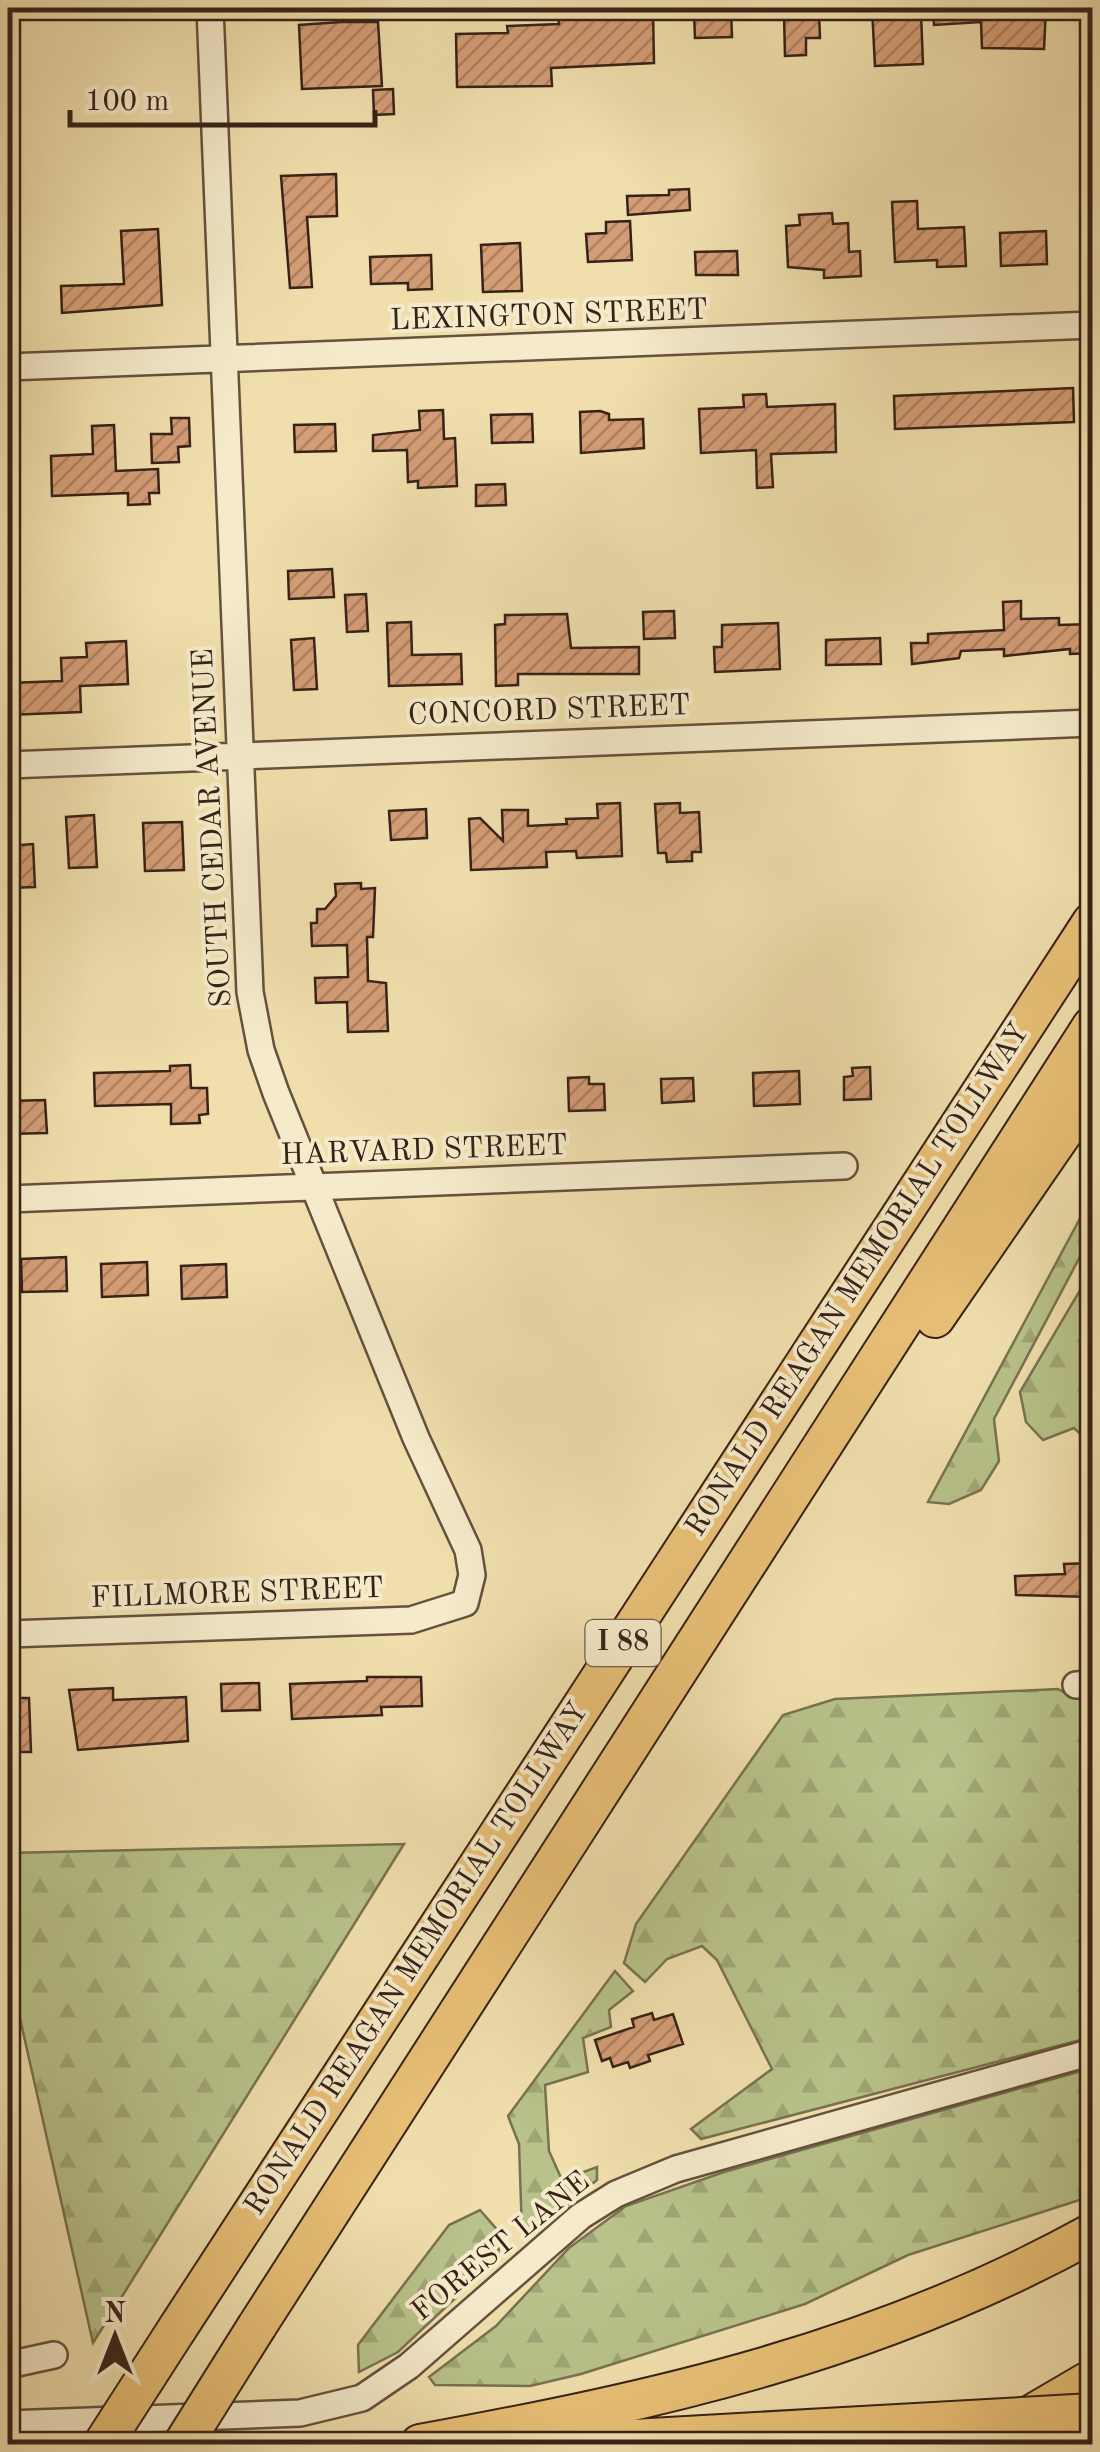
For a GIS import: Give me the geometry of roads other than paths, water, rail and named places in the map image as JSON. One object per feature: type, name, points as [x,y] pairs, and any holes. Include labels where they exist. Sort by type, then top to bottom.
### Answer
[{"type":"highway","name":"RONALD REAGAN MEMORIAL TOLLWAY","points":[[104,2444],[1092,919]]},
{"type":"highway","name":"RONALD REAGAN MEMORIAL TOLLWAY","points":[[183,2444],[716,1619],[1092,1026]]},
{"type":"highway","points":[[716,1619],[937,1316],[1092,1090]]},
{"type":"highway","points":[[420,2444],[600,2411],[748,2375],[940,2306],[1092,2232]]},
{"type":"highway","points":[[980,2444],[1092,2379]]},
{"type":"highway","points":[[546,2444],[1092,2413]]},
{"type":"street","name":"SOUTH CEDAR AVENUE","points":[[210,8],[252,1009],[261,1050],[312,1188],[468,1550],[472,1576],[465,1603]]},
{"type":"street","name":"LEXINGTON STREET","points":[[8,367],[227,362],[1092,326]]},
{"type":"street","name":"CONCORD STREET","points":[[8,765],[1092,723]]},
{"type":"street","name":"HARVARD STREET","points":[[8,1199],[844,1166]]},
{"type":"street","name":"FILLMORE STREET","points":[[8,1634],[411,1620],[465,1603]]},
{"type":"street","name":"FOREST LANE","points":[[8,2424],[300,2413],[362,2398],[408,2366],[552,2239],[616,2194],[676,2170],[1092,2052]]},
{"type":"street","points":[[8,2365],[54,2355]]}]
